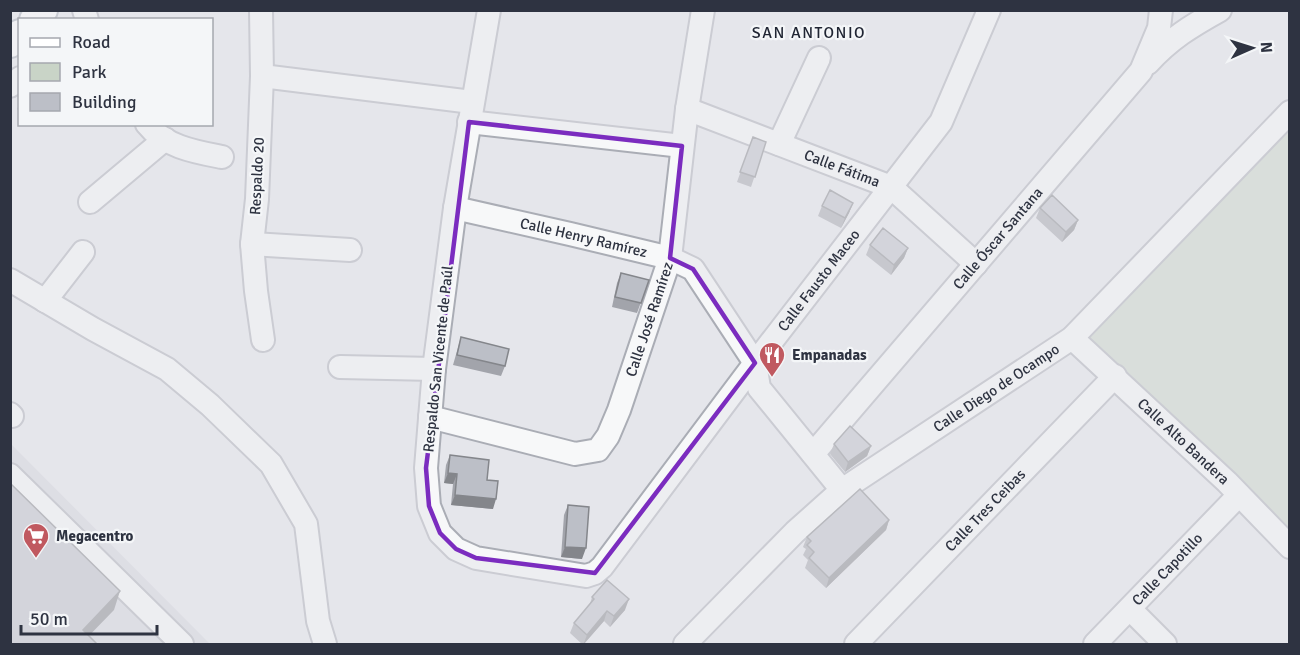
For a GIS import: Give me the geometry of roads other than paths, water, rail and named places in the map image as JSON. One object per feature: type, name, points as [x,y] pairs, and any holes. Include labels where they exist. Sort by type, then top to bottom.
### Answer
[{"type":"street","name":"Respaldo 20","points":[[261,10],[262,76],[257,199],[252,244],[256,291],[264,340]]},
{"type":"street","name":"Calle José Ramírez","points":[[430,417],[575,454],[598,450],[608,436],[619,410],[670,258],[682,146],[703,10]]},
{"type":"street","name":"Calle Fausto Maceo","points":[[602,567],[755,363],[941,122],[989,10]]},
{"type":"street","name":"Calle Óscar Santana","points":[[813,454],[1141,71],[1159,28],[1161,10]]},
{"type":"street","points":[[1141,71],[1162,48],[1186,29],[1220,10]]},
{"type":"street","name":"Respaldo San Vicente de Paúl","points":[[487,11],[455,208],[434,369],[426,468],[429,506],[440,534],[456,549],[476,558],[586,576],[602,567]]},
{"type":"street","points":[[779,144],[819,58]]},
{"type":"street","points":[[262,76],[682,146]]},
{"type":"street","name":"Calle Fátima","points":[[687,109],[891,187],[976,264]]},
{"type":"street","name":"Calle Diego de Ocampo","points":[[685,645],[795,532],[842,490],[1072,338],[1290,112]]},
{"type":"street","points":[[148,126],[153,133],[189,151],[222,157]]},
{"type":"street","points":[[90,202],[165,140]]},
{"type":"street","name":"Calle Henry Ramírez","points":[[455,208],[670,258],[693,269],[755,363],[759,388],[842,490]]},
{"type":"street","points":[[252,244],[350,250]]},
{"type":"street","points":[[45,301],[83,252]]},
{"type":"street","points":[[10,280],[167,369],[210,405],[271,464],[306,524],[318,621],[325,645]]},
{"type":"street","name":"Calle Alto Bandera","points":[[1072,338],[1115,376],[1290,547]]},
{"type":"street","points":[[340,367],[434,369]]},
{"type":"street","name":"Calle Tres Ceibas","points":[[856,645],[1115,376]]},
{"type":"street","points":[[10,475],[182,645]]},
{"type":"street","name":"Calle Capotillo","points":[[1095,645],[1239,495]]},
{"type":"street","points":[[1130,609],[1165,645]]},
{"type":"place","name":"Empanadas","points":[[772,378]]},
{"type":"place","name":"Megacentro","points":[[36,559]]},
{"type":"district","name":"SAN ANTONIO","points":[[809,32]]}]
